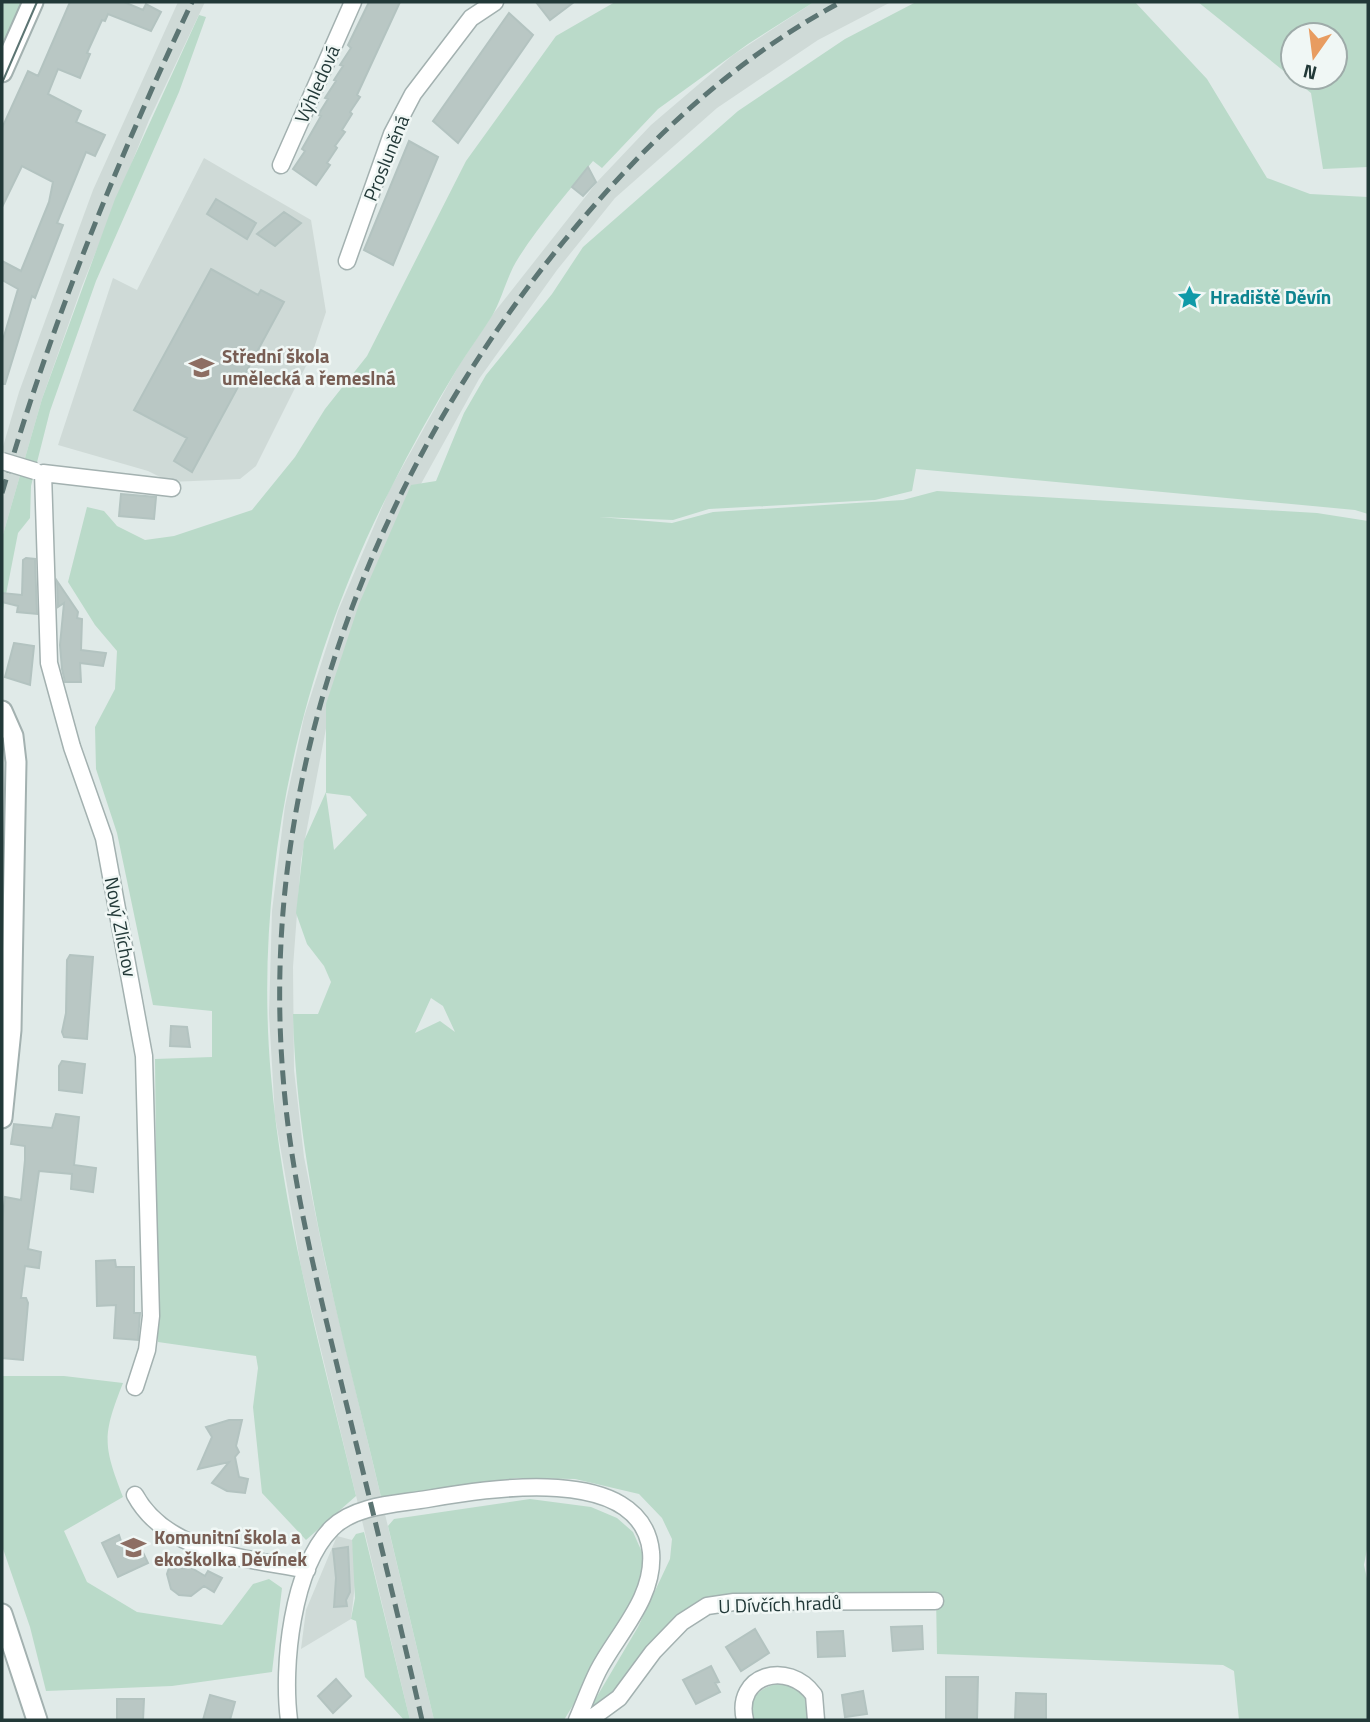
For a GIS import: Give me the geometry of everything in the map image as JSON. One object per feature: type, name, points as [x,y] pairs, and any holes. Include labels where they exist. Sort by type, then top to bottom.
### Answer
[{"type":"street","points":[[2,72],[33,2]]},
{"type":"street","name":"Výhledová","points":[[281,166],[353,2]]},
{"type":"street","name":"Prosluněná","points":[[347,261],[392,134],[413,94],[471,18],[495,2]]},
{"type":"street","points":[[2,461],[39,472],[172,488]]},
{"type":"street","name":"Nový Zlíchov","points":[[39,472],[49,663],[72,747],[104,838],[144,1056],[151,1316],[147,1349],[135,1387]]},
{"type":"street","points":[[2,711],[13,736],[16,762],[11,1030],[2,1118]]},
{"type":"street","points":[[289,1720],[287,1663],[294,1616],[307,1570],[333,1527],[355,1513],[377,1508],[450,1495],[547,1486],[568,1487],[615,1502],[633,1516],[648,1540],[651,1553],[649,1580],[638,1607],[598,1672],[577,1720]]},
{"type":"street","points":[[135,1495],[158,1525],[199,1545],[250,1560],[307,1570]]},
{"type":"street","name":"U Dívčích hradů","points":[[589,1720],[619,1698],[653,1652],[682,1622],[707,1606],[734,1602],[935,1601]]},
{"type":"street","points":[[2,1614],[37,1720]]},
{"type":"street","points":[[745,1720],[745,1701],[750,1689],[771,1675],[783,1674],[796,1677],[814,1695],[816,1720]]},
{"type":"shaded area","points":[[178,2],[205,2],[149,120],[82,286],[42,399],[2,538],[2,450],[19,392],[93,190]]},
{"type":"shaded area","points":[[814,2],[891,2],[818,40],[717,108],[615,198],[557,270],[479,379],[411,502],[327,723],[301,860],[293,967],[294,1070],[304,1157],[325,1262],[434,1720],[410,1720],[301,1267],[275,1116],[269,1014],[272,911],[285,806],[304,717],[338,611],[389,491],[458,367],[493,314],[597,182],[651,125],[733,55]]},
{"type":"shaded area","points":[[204,158],[311,220],[326,312],[312,354],[256,466],[240,479],[170,482],[148,471],[58,445],[113,278],[137,290]]},
{"type":"shaded area","points":[[337,1536],[352,1540],[356,1576],[351,1619],[301,1649],[306,1610]]},
{"type":"green space","points":[[2,2],[23,2],[2,52]]},
{"type":"green space","points":[[615,2],[814,2],[748,44],[658,109],[602,168],[593,161],[545,220],[515,264],[492,316],[461,362],[406,458],[359,556],[331,627],[308,699],[290,774],[277,849],[269,925],[267,1001],[271,1076],[285,1182],[294,1235],[356,1496],[306,1540],[262,1493],[253,1407],[258,1368],[256,1356],[158,1342],[155,1059],[212,1057],[212,1011],[153,1005],[117,833],[96,769],[95,727],[115,689],[117,651],[95,625],[68,582],[87,507],[104,511],[117,526],[145,540],[174,536],[252,510],[295,457],[325,409],[367,356],[466,161],[556,36]]},
{"type":"green space","points":[[916,2],[1135,2],[1207,79],[1267,178],[1310,194],[1368,197],[1368,514],[1355,510],[916,469],[912,491],[875,500],[709,509],[673,520],[599,517],[672,523],[713,512],[903,500],[937,491],[1317,513],[1368,521],[1368,1544],[1364,1565],[1368,1583],[1368,1720],[1239,1720],[1234,1671],[1223,1665],[937,1654],[936,1596],[705,1602],[613,1697],[586,1715],[638,1627],[670,1559],[672,1539],[662,1518],[639,1494],[575,1479],[517,1478],[381,1497],[325,1258],[303,1137],[296,1076],[293,1014],[318,1014],[331,982],[324,966],[307,944],[296,913],[304,841],[326,792],[326,704],[359,604],[411,485],[436,481],[464,413],[486,375],[552,294],[583,247],[738,111],[845,39]],"holes":[[[326,793],[350,796],[367,815],[334,850]],[[431,998],[443,1006],[455,1032],[440,1021],[415,1033]]]},
{"type":"green space","points":[[1198,2],[1368,2],[1368,167],[1323,169],[1309,91],[1349,91],[1349,21],[1279,21],[1279,67]]},
{"type":"green space","points":[[199,15],[206,17],[179,92],[96,281],[50,411],[31,486],[30,518],[18,533],[2,615],[2,538],[42,399],[115,199]]},
{"type":"green space","points":[[2,1376],[64,1376],[123,1383],[111,1416],[108,1440],[112,1465],[123,1497],[64,1531],[87,1582],[137,1612],[222,1625],[253,1584],[269,1579],[282,1588],[272,1672],[172,1686],[46,1691],[30,1627],[2,1546]]},
{"type":"green space","points":[[530,1499],[591,1507],[617,1518],[633,1532],[645,1559],[644,1574],[608,1648],[564,1720],[434,1720],[388,1526],[394,1519]]},
{"type":"green space","points":[[364,1532],[410,1720],[404,1720],[365,1677],[356,1621],[351,1619],[355,1598],[352,1540],[356,1534]]},
{"type":"green space","points":[[788,1682],[805,1698],[807,1720],[754,1720],[752,1703],[759,1692],[772,1685]]},
{"type":"building","points":[[70,2],[124,2],[143,10],[146,4],[161,12],[151,31],[108,14],[105,21],[102,20],[87,53],[90,54],[80,78],[58,69],[48,94],[81,111],[76,122],[105,135],[95,156],[86,152],[57,223],[63,225],[35,298],[32,296],[5,384],[2,384],[2,343],[18,289],[2,280],[2,261],[21,271],[49,202],[53,182],[22,166],[2,207],[2,128],[28,71],[38,76]]},
{"type":"building","points":[[369,2],[400,2],[357,95],[360,97],[342,130],[345,132],[327,163],[330,165],[316,185],[293,169],[305,151],[302,149],[321,116],[318,115],[328,99],[325,98],[343,66],[340,65],[351,48],[348,45]]},
{"type":"building","points":[[536,2],[574,2],[550,20]]},
{"type":"building","points":[[509,13],[533,35],[458,143],[433,121]]},
{"type":"building","points":[[409,141],[438,157],[393,265],[364,250]]},
{"type":"building","points":[[588,167],[596,182],[583,196],[572,187]]},
{"type":"building","points":[[216,199],[256,223],[247,239],[207,214]]},
{"type":"building","points":[[284,212],[301,223],[275,246],[257,234]]},
{"type":"building","points":[[211,269],[258,295],[261,290],[284,302],[192,472],[174,461],[187,438],[134,410]]},
{"type":"building","points":[[121,494],[156,497],[154,519],[119,516]]},
{"type":"building","points":[[35,559],[37,614],[17,612],[18,606],[2,602],[2,593],[22,595],[23,560]]},
{"type":"building","points":[[57,581],[78,612],[77,618],[82,619],[81,650],[106,653],[103,666],[80,663],[81,682],[65,682],[60,645],[64,603],[58,607]]},
{"type":"building","points":[[14,643],[34,646],[30,685],[5,677]]},
{"type":"building","points":[[70,955],[93,957],[87,1039],[64,1037],[62,1032],[66,1013],[67,960]]},
{"type":"building","points":[[171,1026],[187,1027],[190,1047],[170,1046]]},
{"type":"building","points":[[62,1061],[85,1064],[82,1093],[59,1090],[59,1066]]},
{"type":"building","points":[[56,1114],[79,1117],[74,1165],[96,1168],[93,1192],[71,1189],[72,1174],[39,1171],[28,1249],[41,1252],[39,1268],[25,1266],[21,1298],[26,1298],[28,1303],[23,1360],[2,1358],[2,1223],[5,1197],[21,1200],[25,1160],[25,1146],[11,1144],[14,1124],[52,1128]]},
{"type":"building","points":[[115,1260],[116,1267],[134,1267],[134,1313],[140,1313],[138,1340],[114,1338],[116,1305],[97,1306],[96,1261]]},
{"type":"building","points":[[229,1420],[242,1420],[236,1446],[239,1452],[235,1457],[239,1477],[248,1479],[245,1493],[227,1491],[212,1483],[229,1462],[198,1469],[212,1437],[206,1427]]},
{"type":"building","points":[[119,1535],[123,1547],[138,1542],[148,1563],[118,1577],[102,1543]]},
{"type":"building","points":[[348,1547],[350,1592],[346,1600],[347,1606],[334,1607],[336,1578],[333,1549]]},
{"type":"building","points":[[171,1562],[182,1568],[185,1564],[205,1576],[208,1571],[222,1578],[214,1592],[204,1586],[191,1596],[179,1595],[171,1589],[167,1574]]},
{"type":"building","points":[[922,1626],[923,1649],[893,1651],[891,1627]]},
{"type":"building","points":[[755,1629],[769,1653],[741,1671],[726,1647]]},
{"type":"building","points":[[843,1631],[845,1656],[818,1657],[817,1632]]},
{"type":"building","points":[[711,1666],[719,1682],[715,1683],[720,1692],[696,1704],[683,1680]]},
{"type":"building","points":[[946,1677],[978,1677],[977,1720],[946,1720]]},
{"type":"building","points":[[336,1679],[351,1696],[333,1713],[318,1696]]},
{"type":"building","points":[[863,1691],[867,1714],[845,1717],[842,1695]]},
{"type":"building","points":[[1016,1693],[1046,1694],[1046,1720],[1015,1720]]},
{"type":"building","points":[[210,1695],[235,1702],[230,1720],[203,1720]]},
{"type":"building","points":[[117,1699],[144,1699],[143,1720],[117,1720]]},
{"type":"tram line","points":[[2,83],[37,2]]},
{"type":"railway","points":[[2,493],[42,366],[87,243],[192,2]]},
{"type":"railway","points":[[422,1720],[315,1273],[292,1156],[287,1116],[283,1076],[280,963],[290,851],[311,740],[343,632],[385,527],[437,426],[497,331],[564,241],[657,139],[725,78],[800,26],[841,2]]},
{"type":"place","name":"Hradiště Děvín","points":[[1190,297]]},
{"type":"place","name":"Střední škola umělecká a řemeslná","points":[[202,367]]},
{"type":"place","name":"Komunitní škola a ekoškolka Děvínek","points":[[134,1548]]}]
